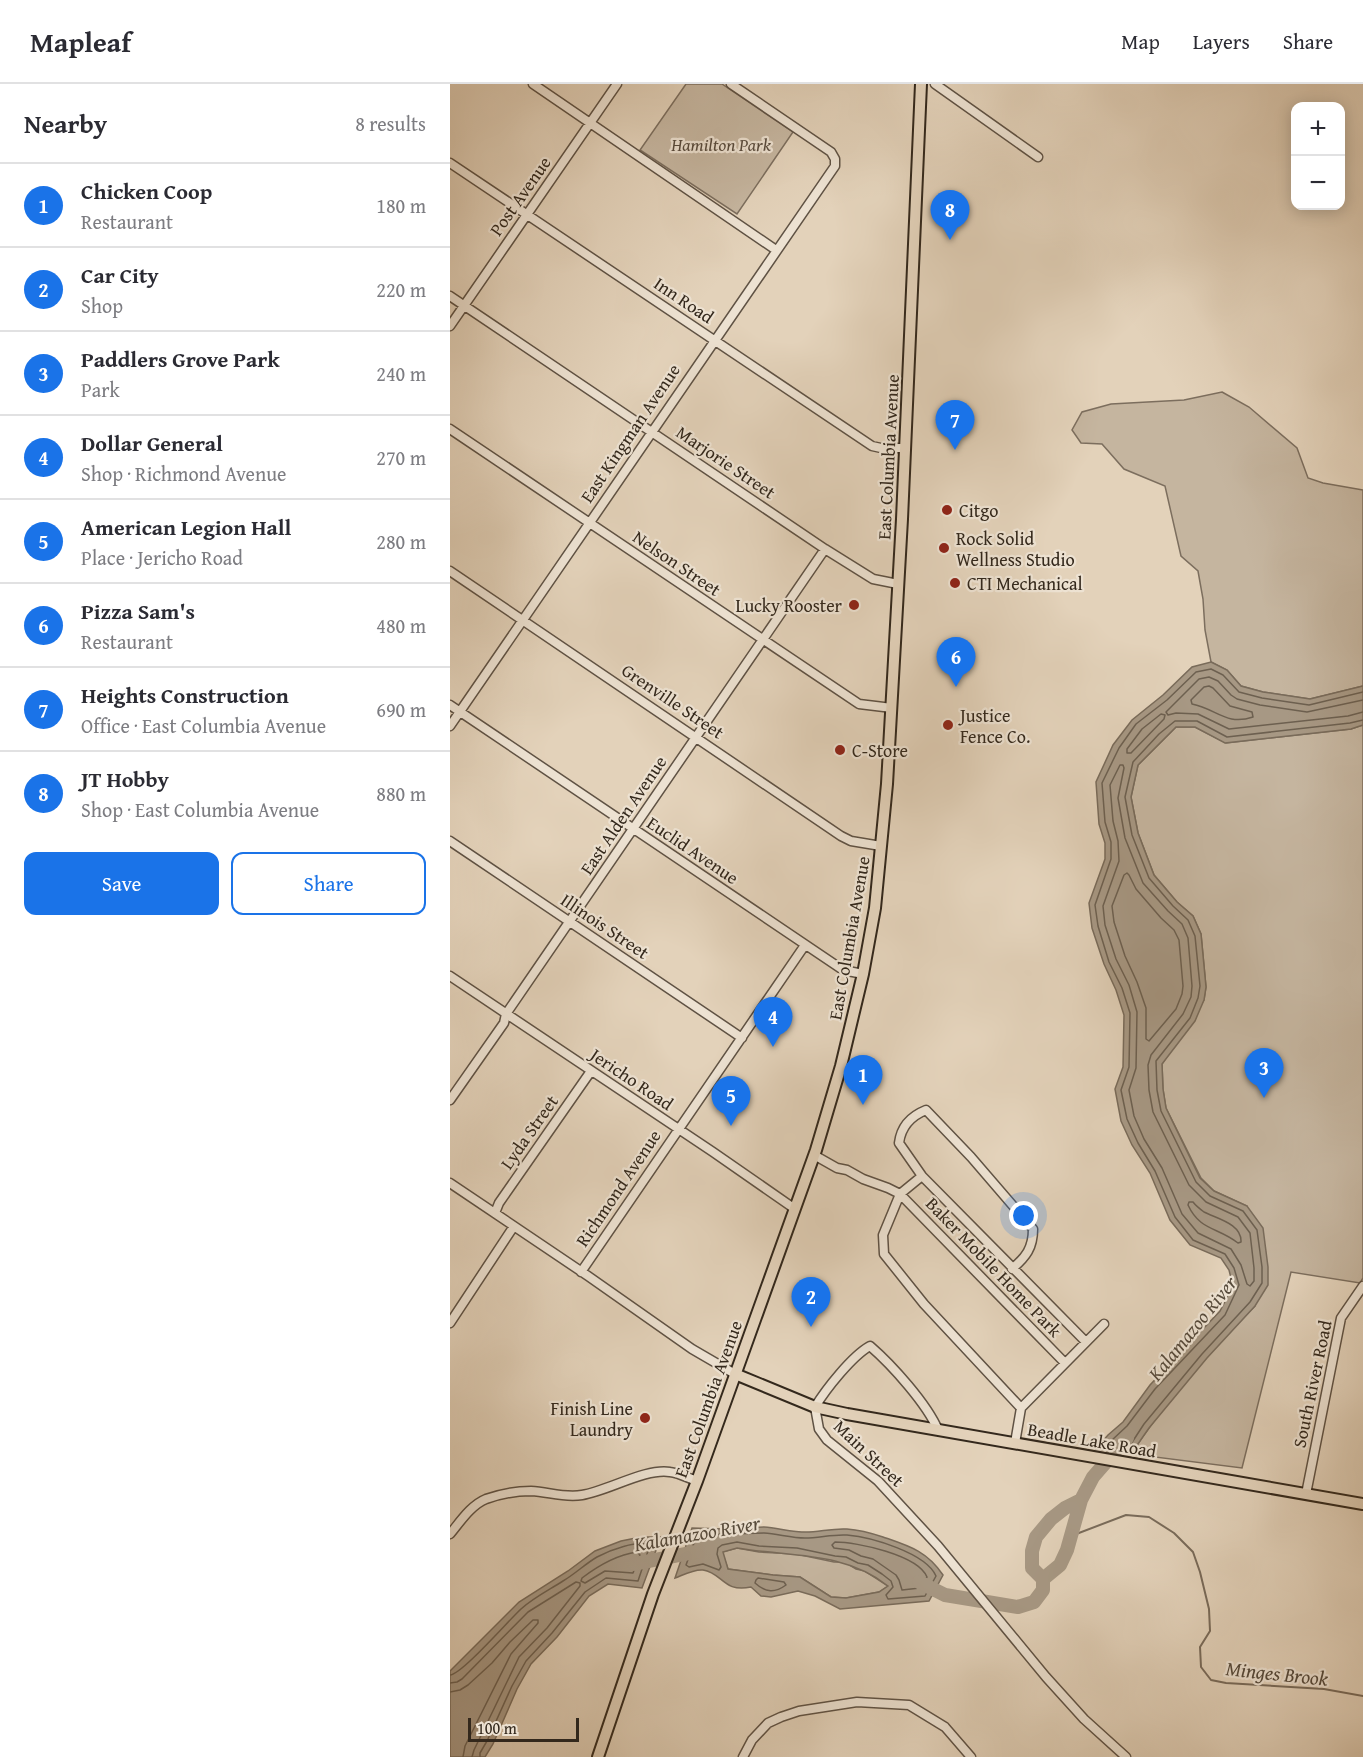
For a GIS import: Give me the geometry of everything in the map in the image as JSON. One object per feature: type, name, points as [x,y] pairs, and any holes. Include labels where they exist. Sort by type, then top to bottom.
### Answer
[{"type":"main road","name":"East Columbia Avenue","points":[[598,1757],[653,1594],[815,1152],[841,1066],[863,974],[875,908],[892,708],[921,84]]},
{"type":"main road","name":"Main Street","points":[[735,1374],[815,1407]]},
{"type":"main road","name":"Beadle Lake Road","points":[[815,1407],[1363,1504]]},
{"type":"street","points":[[532,84],[776,250]]},
{"type":"street","name":"Post Avenue","points":[[450,326],[617,84]]},
{"type":"street","name":"East Kingman Avenue","points":[[450,726],[835,166],[835,159],[831,152],[731,84]]},
{"type":"street","points":[[935,84],[1038,157]]},
{"type":"street","name":"Inn Road","points":[[450,163],[872,446],[905,448]]},
{"type":"street","name":"Marjorie Street","points":[[450,296],[825,549],[873,579],[898,584]]},
{"type":"street","name":"Nelson Street","points":[[450,429],[859,704],[892,708]]},
{"type":"street","name":"East Alden Avenue","points":[[450,1100],[504,1023],[506,1014],[825,549]]},
{"type":"street","name":"Grenville Street","points":[[450,571],[841,836],[851,841],[881,846]]},
{"type":"street","name":"Euclid Avenue","points":[[450,705],[843,970],[863,974]]},
{"type":"street","name":"Illinois Street","points":[[450,841],[742,1038]]},
{"type":"street","name":"Richmond Avenue","points":[[581,1272],[805,945]]},
{"type":"street","name":"Jericho Road","points":[[450,976],[795,1209]]},
{"type":"street","name":"Lyda Street","points":[[495,1213],[499,1203],[591,1071]]},
{"type":"street","name":"Baker Mobile Home Park","points":[[1012,1269],[1029,1253],[1034,1229],[926,1110],[917,1114],[906,1124],[900,1135],[899,1143],[922,1176],[1012,1269],[1086,1342]]},
{"type":"street","points":[[815,1152],[837,1168],[900,1194]]},
{"type":"street","name":"Baker Mobile Home Park","points":[[922,1176],[900,1194],[883,1235],[884,1254],[924,1304],[1021,1408],[1104,1324]]},
{"type":"street","name":"Main Street","points":[[450,1183],[692,1349],[735,1374]]},
{"type":"street","name":"Baker Mobile Home Park","points":[[900,1194],[1065,1363]]},
{"type":"street","points":[[450,1323],[514,1226]]},
{"type":"street","name":"South River Road","points":[[1306,1494],[1341,1318],[1363,1286]]},
{"type":"street","points":[[815,1407],[823,1394],[861,1350],[870,1346],[911,1390],[932,1417],[938,1430]]},
{"type":"street","name":"Main Street","points":[[815,1407],[819,1429],[827,1440],[878,1481],[938,1546],[1046,1677],[1120,1755]]},
{"type":"street","points":[[1015,1443],[1021,1408]]},
{"type":"street","points":[[450,1534],[463,1517],[483,1500],[505,1494],[532,1491],[555,1496],[582,1495],[659,1472],[670,1472],[696,1481]]},
{"type":"street","points":[[743,1757],[756,1734],[768,1723],[807,1709],[857,1702],[909,1706],[945,1727],[971,1757]]},
{"type":"green space","name":"Hamilton Park","points":[[686,84],[722,84],[793,132],[737,214],[640,150]]},
{"type":"green space","points":[[1222,392],[1249,407],[1297,448],[1308,478],[1363,490],[1363,686],[1310,699],[1263,692],[1241,686],[1227,670],[1211,662],[1198,571],[1181,556],[1165,486],[1124,469],[1102,444],[1081,443],[1072,430],[1082,412],[1111,404],[1184,400]]},
{"type":"green space","points":[[1363,725],[1363,1278],[1360,1283],[1291,1272],[1242,1468],[1131,1454],[1189,1377],[1255,1306],[1247,1206],[1214,1191],[1201,1178],[1166,1108],[1162,1064],[1204,1000],[1206,987],[1201,934],[1193,916],[1177,902],[1154,875],[1138,833],[1131,797],[1138,765],[1176,727],[1195,727],[1226,743],[1351,729]]},
{"type":"green space","points":[[737,1548],[845,1562],[856,1569],[865,1571],[888,1586],[879,1592],[846,1598],[831,1597],[800,1577],[728,1569],[722,1552]]},
{"type":"water","points":[[1211,662],[1227,670],[1241,686],[1263,692],[1310,699],[1363,686],[1363,725],[1351,729],[1225,743],[1195,727],[1176,727],[1138,765],[1131,797],[1138,833],[1154,875],[1177,902],[1193,916],[1201,934],[1206,987],[1204,1000],[1195,1021],[1162,1064],[1166,1108],[1200,1178],[1214,1191],[1247,1206],[1263,1228],[1268,1285],[1255,1306],[1207,1358],[1149,1428],[1131,1454],[1096,1449],[1123,1422],[1150,1385],[1220,1311],[1233,1286],[1229,1270],[1221,1258],[1190,1245],[1170,1220],[1150,1173],[1132,1145],[1121,1121],[1115,1089],[1123,1067],[1124,1015],[1092,928],[1089,903],[1105,859],[1105,843],[1099,824],[1096,782],[1113,745],[1132,720],[1192,667]]},
{"type":"water","points":[[764,1527],[811,1532],[852,1529],[874,1534],[917,1550],[931,1560],[943,1575],[929,1601],[840,1609],[815,1596],[798,1591],[771,1597],[761,1596],[751,1587],[734,1587],[703,1570],[692,1571],[675,1578],[692,1528]],"holes":[[[737,1548],[835,1561],[871,1575],[888,1586],[879,1592],[846,1598],[831,1597],[800,1577],[728,1569],[723,1552]]]},
{"type":"water","points":[[641,1537],[661,1537],[642,1588],[608,1584],[589,1596],[557,1637],[531,1664],[485,1757],[450,1757],[450,1671],[519,1602],[595,1551],[621,1541]]},
{"type":"waterway","name":"Kalamazoo River","points":[[919,1582],[945,1595],[1018,1607],[1034,1602],[1043,1590],[1043,1579],[1032,1568],[1032,1551],[1036,1537],[1051,1519],[1065,1508],[1081,1500],[1093,1477],[1127,1438]]},
{"type":"waterway","name":"Kalamazoo River","points":[[1043,1579],[1060,1565],[1067,1550],[1081,1500]]},
{"type":"waterway","name":"Minges Brook","points":[[1071,1536],[1126,1515],[1149,1517],[1174,1533],[1193,1552],[1209,1609],[1210,1631],[1200,1647],[1201,1667],[1211,1680],[1324,1689],[1363,1696]]},
{"type":"waterway","name":"Kalamazoo River","points":[[634,1564],[700,1551]]},
{"type":"place","name":"JT Hobby","points":[[950,240]]},
{"type":"place","name":"Heights Construction","points":[[955,450]]},
{"type":"place","name":"Citgo","points":[[947,510]]},
{"type":"place","name":"Rock Solid Wellness Studio","points":[[944,548]]},
{"type":"place","name":"CTI Mechanical","points":[[955,583]]},
{"type":"place","name":"Lucky Rooster","points":[[854,605]]},
{"type":"place","name":"Pizza Sam's","points":[[956,687]]},
{"type":"place","name":"Justice Fence Co.","points":[[948,725]]},
{"type":"place","name":"C-Store","points":[[840,750]]},
{"type":"place","name":"Dollar General","points":[[773,1047]]},
{"type":"place","name":"Paddlers Grove Park","points":[[1264,1098]]},
{"type":"place","name":"Chicken Coop","points":[[863,1105]]},
{"type":"place","name":"American Legion Hall","points":[[731,1126]]},
{"type":"place","name":"Car City","points":[[811,1327]]},
{"type":"place","name":"Finish Line Laundry","points":[[645,1418]]}]
